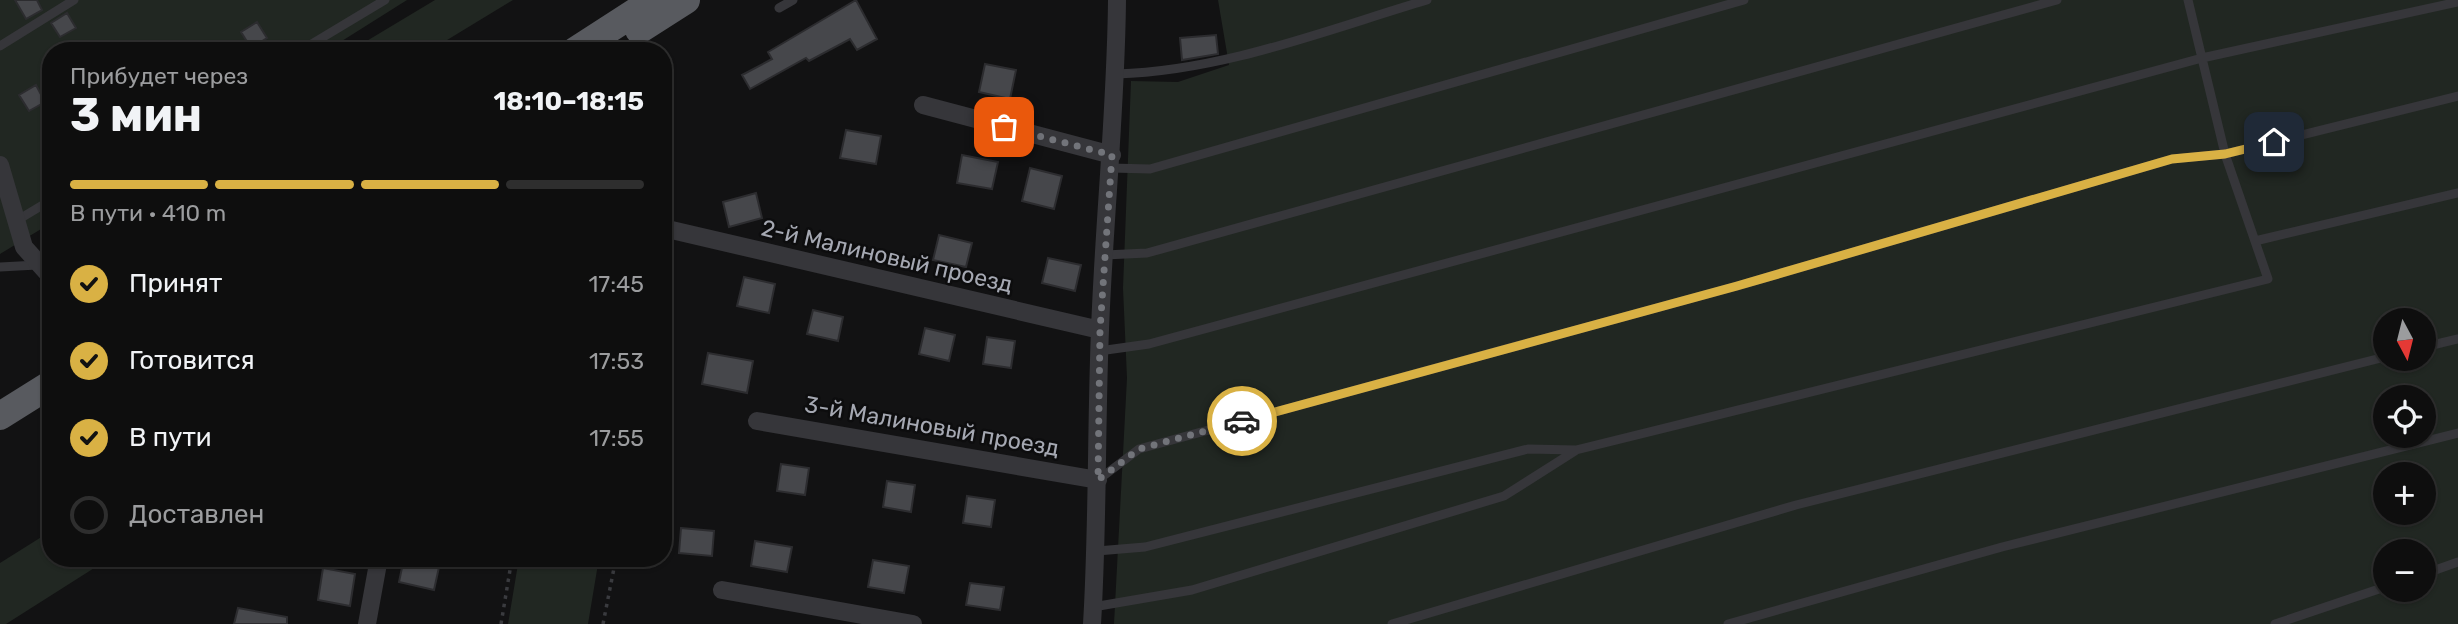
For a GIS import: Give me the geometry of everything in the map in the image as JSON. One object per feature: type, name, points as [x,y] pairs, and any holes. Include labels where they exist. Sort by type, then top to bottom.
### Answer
[{"type":"highway","points":[[589,42],[653,0]]},
{"type":"highway","points":[[621,42],[686,0]]},
{"type":"highway","points":[[0,416],[42,390]]},
{"type":"highway","points":[[0,437],[42,411]]},
{"type":"street","points":[[1093,616],[1097,551],[1099,351],[1117,74],[1117,0]]},
{"type":"street","points":[[923,105],[1111,162]]},
{"type":"street","points":[[0,165],[24,247],[42,269]]},
{"type":"street","name":"2-й Малиновый проезд","points":[[672,230],[1100,330]]},
{"type":"street","name":"3-й Малиновый проезд","points":[[757,421],[1098,480]]},
{"type":"street","points":[[367,624],[377,567]]},
{"type":"street","points":[[722,590],[913,624]]},
{"type":"lane","points":[[0,46],[74,0]]},
{"type":"lane","points":[[315,42],[385,0]]},
{"type":"lane","points":[[779,8],[793,0]]},
{"type":"lane","points":[[1117,74],[1163,73],[1203,66],[1427,0]]},
{"type":"lane","points":[[1111,162],[1150,169],[1744,0]]},
{"type":"lane","points":[[1105,255],[1147,253],[2057,0]]},
{"type":"lane","points":[[1097,551],[1145,547],[1528,449],[1576,450],[2268,279],[2225,154],[2188,0]]},
{"type":"lane","points":[[1099,351],[1149,344],[2202,58],[2458,2]]},
{"type":"lane","points":[[1098,480],[1139,449],[1737,286],[2172,159],[2225,154],[2458,96]]},
{"type":"lane","points":[[2255,241],[2458,193]]},
{"type":"lane","points":[[15,221],[42,205]]},
{"type":"lane","points":[[0,267],[42,271]]},
{"type":"lane","points":[[2436,344],[2458,339]]},
{"type":"lane","points":[[1392,624],[1796,505],[2373,360]]},
{"type":"lane","points":[[1728,624],[2002,547],[2458,433]]},
{"type":"lane","points":[[1093,616],[1192,590],[1504,496],[1576,450]]},
{"type":"lane","points":[[2436,570],[2458,562]]},
{"type":"lane","points":[[2275,624],[2373,591]]},
{"type":"path","points":[[501,624],[510,567]]},
{"type":"path","points":[[603,624],[614,567]]},
{"type":"shaded area","points":[[0,0],[407,0],[340,42],[42,42],[42,228],[0,254]]},
{"type":"shaded area","points":[[435,0],[513,0],[444,42],[365,42]]},
{"type":"shaded area","points":[[1218,0],[2458,0],[2458,624],[1114,624],[1127,378],[1123,288],[1131,81],[1178,82],[1229,65]]},
{"type":"shaded area","points":[[42,537],[42,567],[96,567],[6,624],[0,624],[0,563]]},
{"type":"shaded area","points":[[518,567],[598,567],[588,624],[508,624]]},
{"type":"building","points":[[15,0],[37,0],[42,10],[26,19]]},
{"type":"building","points":[[856,0],[877,39],[857,50],[850,39],[809,61],[806,58],[750,89],[742,75],[772,59],[768,52]]},
{"type":"building","points":[[67,13],[76,28],[60,37],[51,23]]},
{"type":"building","points":[[257,22],[267,38],[261,42],[247,42],[241,32]]},
{"type":"building","points":[[1216,35],[1218,54],[1182,60],[1180,38]]},
{"type":"building","points":[[985,64],[1016,70],[1010,99],[979,92]]},
{"type":"building","points":[[36,85],[42,96],[42,104],[29,111],[19,95]]},
{"type":"building","points":[[846,130],[881,136],[876,164],[840,158]]},
{"type":"building","points":[[962,155],[998,162],[992,189],[957,183]]},
{"type":"building","points":[[1030,168],[1062,176],[1054,209],[1022,201]]},
{"type":"building","points":[[756,193],[762,218],[729,227],[723,202]]},
{"type":"building","points":[[939,235],[972,243],[966,267],[933,260]]},
{"type":"building","points":[[1048,258],[1081,265],[1075,291],[1042,283]]},
{"type":"building","points":[[744,277],[775,284],[769,313],[737,306]]},
{"type":"building","points":[[813,310],[843,317],[838,341],[807,334]]},
{"type":"building","points":[[925,328],[955,335],[949,361],[919,354]]},
{"type":"building","points":[[987,337],[1015,341],[1011,368],[983,364]]},
{"type":"building","points":[[708,353],[753,361],[747,393],[702,384]]},
{"type":"building","points":[[781,464],[809,468],[805,495],[777,491]]},
{"type":"building","points":[[887,481],[915,485],[911,512],[883,507]]},
{"type":"building","points":[[967,496],[995,500],[991,527],[963,523]]},
{"type":"building","points":[[681,528],[714,531],[712,556],[679,553]]},
{"type":"building","points":[[755,541],[792,547],[787,572],[751,566]]},
{"type":"building","points":[[873,560],[909,566],[904,593],[868,587]]},
{"type":"building","points":[[402,567],[439,567],[434,590],[399,582]]},
{"type":"building","points":[[323,568],[355,574],[350,606],[318,600]]},
{"type":"building","points":[[970,583],[1004,587],[1000,610],[966,605]]},
{"type":"building","points":[[238,608],[287,617],[287,624],[234,624]]},
{"type":"way so far","points":[[1004,127],[1112,155],[1100,330],[1098,480],[1139,449],[1242,421]]},
{"type":"route","points":[[1242,421],[1737,286],[2172,159],[2225,154],[2274,142]]}]
